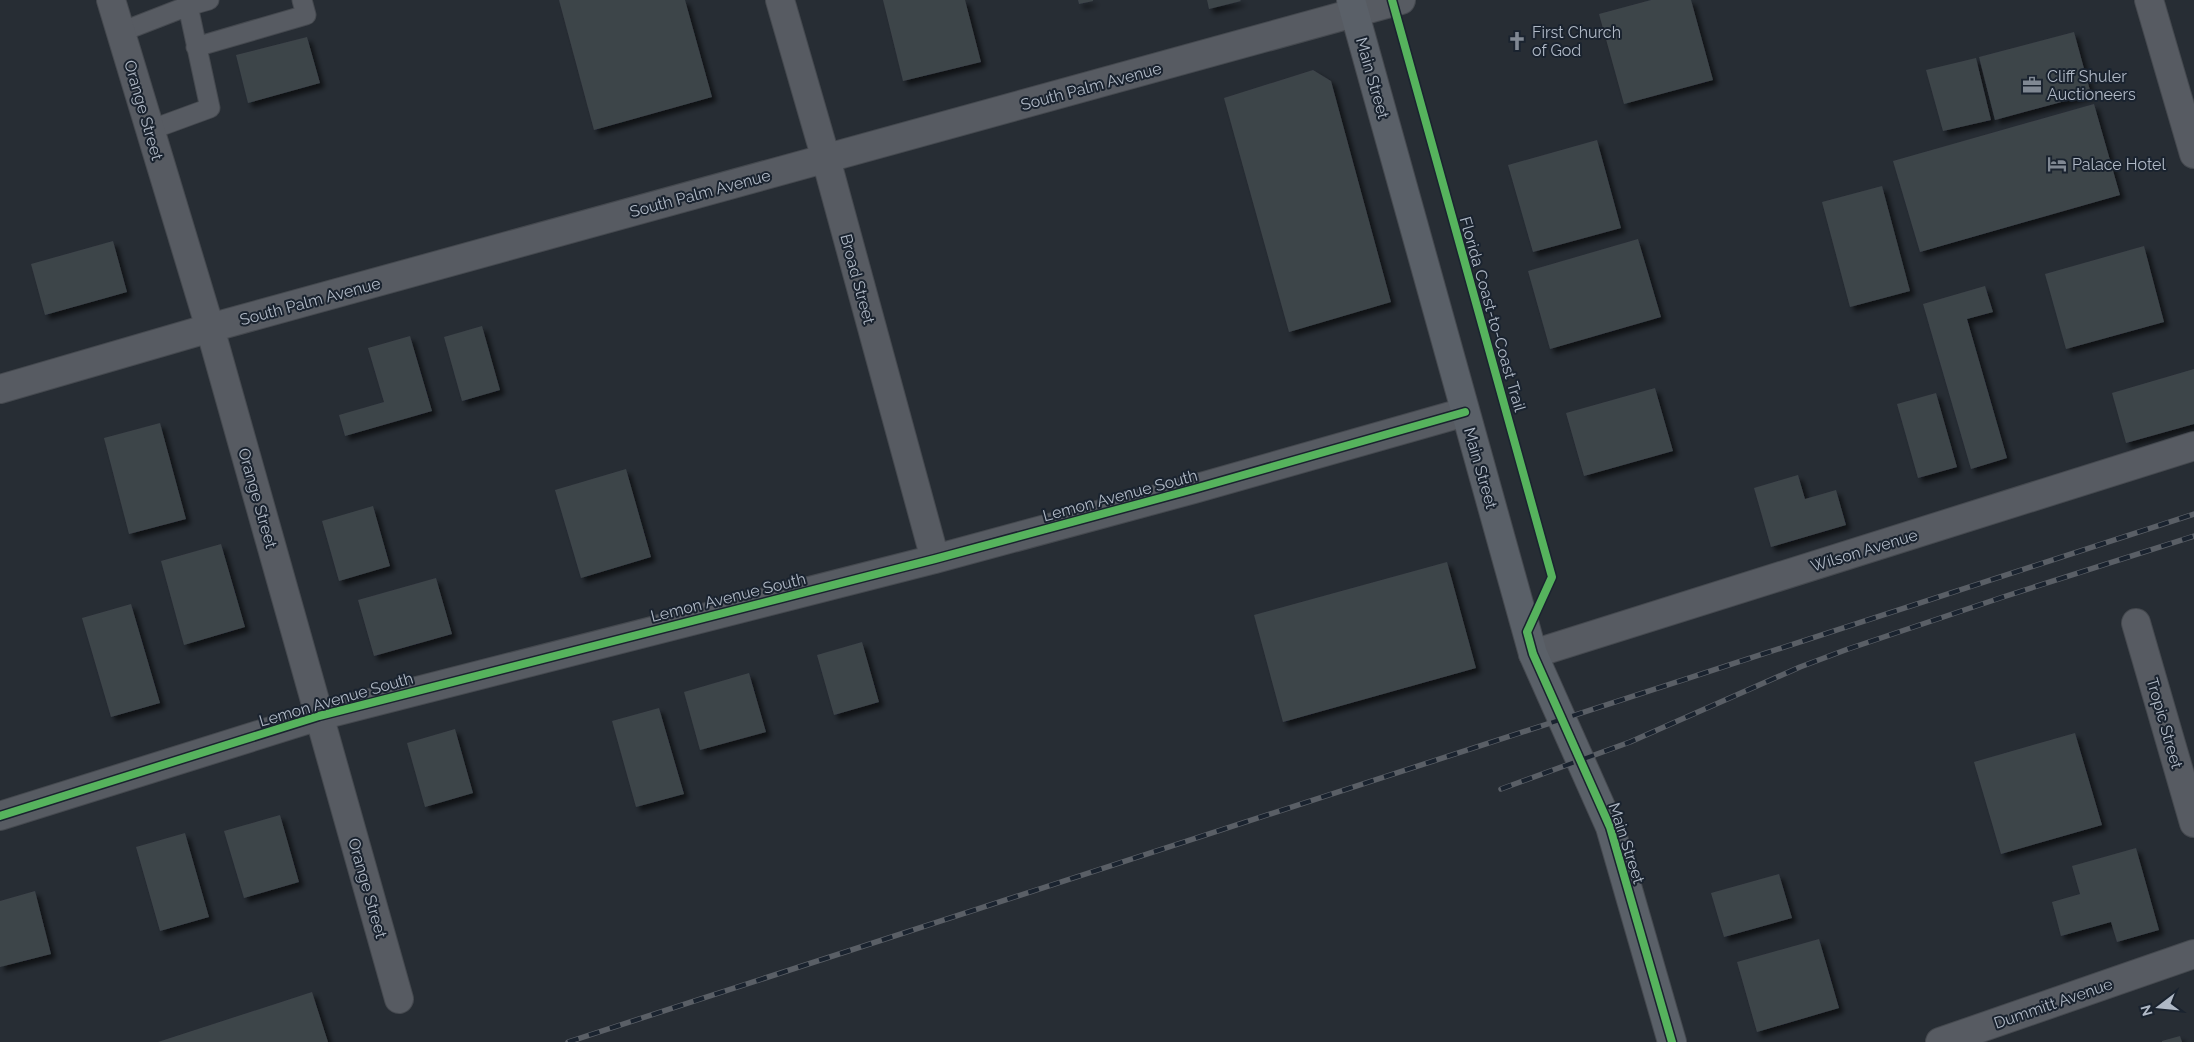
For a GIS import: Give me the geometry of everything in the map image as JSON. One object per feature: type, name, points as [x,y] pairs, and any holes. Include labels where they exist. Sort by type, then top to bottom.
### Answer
[{"type":"street","name":"Orange Street","points":[[111,0],[210,328],[399,999]]},
{"type":"street","name":"Broad Street","points":[[780,0],[826,159],[935,559]]},
{"type":"street","name":"South Palm Avenue","points":[[0,388],[210,328],[826,159],[1353,6],[1401,0]]},
{"type":"street","points":[[2148,0],[2194,154]]},
{"type":"street","name":"Main Street","points":[[1353,6],[1533,654],[1610,827],[1672,1042]]},
{"type":"street","name":"Lemon Avenue South","points":[[0,816],[319,716],[935,559],[1194,489],[1465,412]]},
{"type":"street","name":"Wilson Avenue","points":[[1533,654],[2194,446]]},
{"type":"street","name":"Tropic Street","points":[[2136,623],[2194,823]]},
{"type":"street","name":"Dummitt Avenue","points":[[1940,1042],[2194,954]]},
{"type":"lane","points":[[121,32],[188,6],[209,0]]},
{"type":"lane","points":[[196,47],[306,14],[302,0]]},
{"type":"lane","points":[[150,130],[210,108],[188,6]]},
{"type":"building","points":[[559,0],[685,0],[712,97],[594,130]]},
{"type":"building","points":[[883,0],[965,0],[981,62],[903,81]]},
{"type":"building","points":[[1078,0],[1093,0],[1093,1],[1079,4]]},
{"type":"building","points":[[1207,0],[1240,0],[1241,1],[1209,9]]},
{"type":"building","points":[[1651,0],[1691,0],[1713,80],[1624,104],[1599,14]]},
{"type":"building","points":[[2074,32],[2091,94],[1995,120],[1979,57]]},
{"type":"building","points":[[307,37],[320,83],[248,103],[236,55]]},
{"type":"building","points":[[1976,58],[1991,120],[1943,131],[1926,70]]},
{"type":"building","points":[[1313,70],[1331,81],[1391,302],[1289,332],[1224,98]]},
{"type":"building","points":[[2094,104],[2120,195],[1920,252],[1893,161]]},
{"type":"building","points":[[1597,140],[1621,228],[1533,252],[1508,165]]},
{"type":"building","points":[[1882,186],[1910,291],[1850,307],[1822,202]]},
{"type":"building","points":[[1638,239],[1661,317],[1550,349],[1528,271]]},
{"type":"building","points":[[113,241],[127,292],[45,315],[31,264]]},
{"type":"building","points":[[2144,246],[2164,322],[2066,349],[2045,274]]},
{"type":"building","points":[[1985,286],[1993,312],[1967,319],[2007,458],[1971,469],[1923,304]]},
{"type":"building","points":[[482,326],[500,390],[462,401],[444,337]]},
{"type":"building","points":[[410,336],[432,411],[345,436],[339,415],[384,402],[368,348]]},
{"type":"building","points":[[2194,369],[2194,424],[2126,443],[2112,393]]},
{"type":"building","points":[[1655,388],[1673,451],[1584,476],[1566,413]]},
{"type":"building","points":[[1936,393],[1957,467],[1918,478],[1897,404]]},
{"type":"building","points":[[160,423],[186,519],[129,534],[104,438]]},
{"type":"building","points":[[626,469],[651,557],[581,578],[555,490]]},
{"type":"building","points":[[1798,475],[1805,499],[1836,490],[1846,525],[1771,547],[1754,488]]},
{"type":"building","points":[[373,506],[390,566],[339,581],[322,521]]},
{"type":"building","points":[[221,544],[245,627],[184,645],[161,561]]},
{"type":"building","points":[[1447,562],[1476,668],[1283,722],[1254,615]]},
{"type":"building","points":[[436,578],[452,634],[374,656],[358,600]]},
{"type":"building","points":[[131,604],[160,703],[111,717],[82,618]]},
{"type":"building","points":[[862,642],[879,702],[834,715],[817,655]]},
{"type":"building","points":[[749,673],[766,732],[700,750],[684,692]]},
{"type":"building","points":[[659,708],[684,794],[636,807],[612,721]]},
{"type":"building","points":[[455,729],[473,793],[425,807],[407,743]]},
{"type":"building","points":[[2075,733],[2102,825],[2001,854],[1974,762]]},
{"type":"building","points":[[280,815],[299,882],[244,898],[224,831]]},
{"type":"building","points":[[185,833],[209,917],[160,931],[136,847]]},
{"type":"building","points":[[2136,848],[2159,930],[2117,942],[2111,922],[2061,936],[2052,902],[2080,894],[2072,866]]},
{"type":"building","points":[[1779,874],[1792,918],[1724,937],[1711,893]]},
{"type":"building","points":[[35,891],[51,954],[0,967],[0,901]]},
{"type":"building","points":[[1819,939],[1839,1008],[1757,1032],[1737,962]]},
{"type":"building","points":[[312,992],[328,1042],[158,1042]]},
{"type":"building","points":[[2180,1036],[2182,1042],[2162,1042],[2162,1041]]},
{"type":"railway","points":[[568,1042],[2194,514]]},
{"type":"railway","points":[[1501,789],[1630,742],[1800,667],[1848,649],[2194,536]]},
{"type":"cycle path","name":"Florida Coast-to-Coast Trail","points":[[1392,0],[1552,577],[1527,632],[1533,654],[1610,827],[1672,1042]]},
{"type":"cycle path","points":[[0,816],[319,716],[935,559],[1194,489],[1465,412]]},
{"type":"place","name":"First Church of God","points":[[1517,41]]},
{"type":"place","name":"Cliff Shuler Auctioneers","points":[[2032,85]]},
{"type":"place","name":"Palace Hotel","points":[[2057,164]]}]
